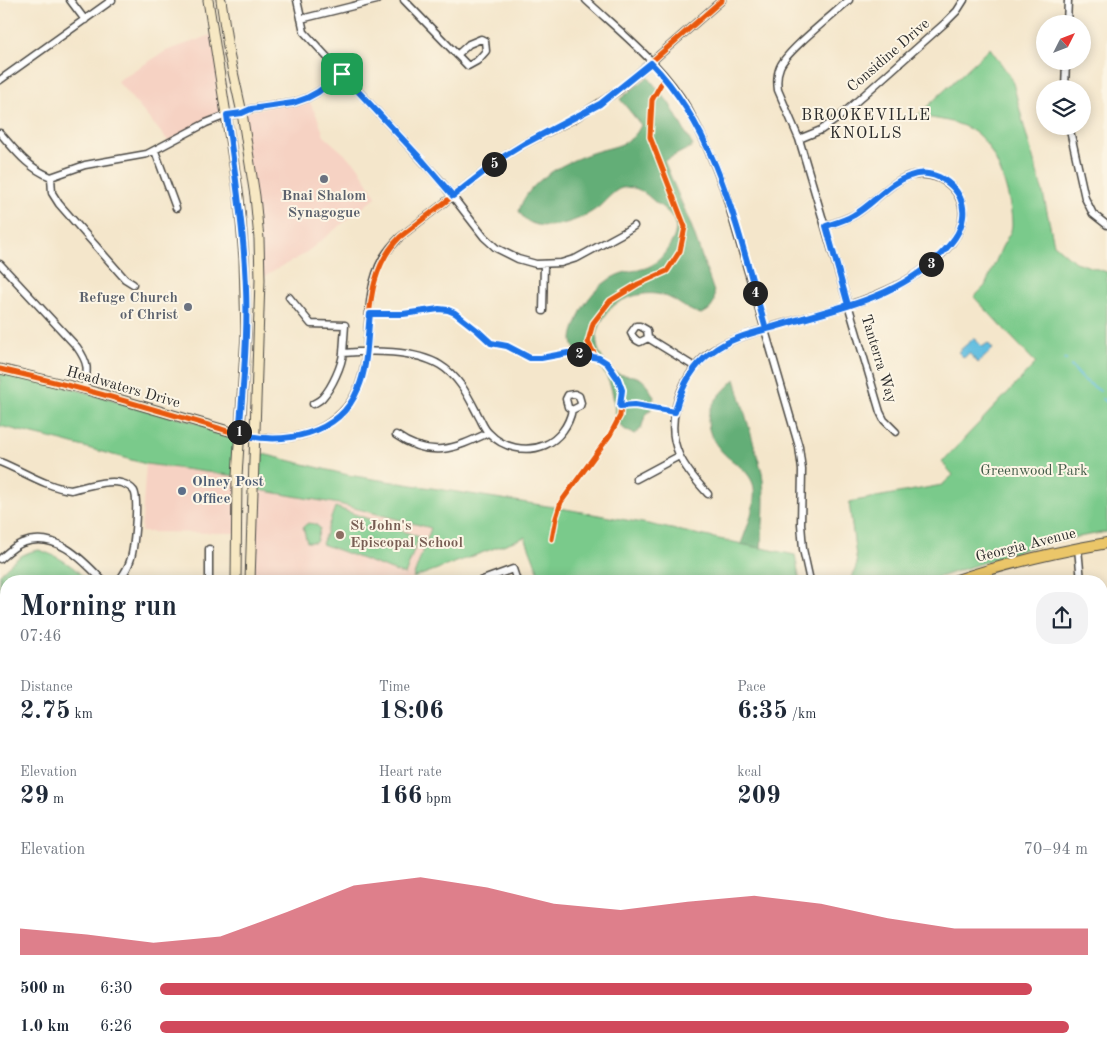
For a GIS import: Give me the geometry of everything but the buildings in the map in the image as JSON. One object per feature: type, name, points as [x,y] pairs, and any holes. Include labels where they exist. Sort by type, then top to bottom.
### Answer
[{"type":"main road","points":[[208,0],[239,197],[244,259],[246,334],[239,434],[236,575]]},
{"type":"main road","points":[[221,0],[229,54],[242,113],[259,238],[260,280],[256,438],[250,575]]},
{"type":"main road","name":"Headwaters Drive","points":[[0,369],[84,389],[239,434]]},
{"type":"main road","name":"Georgia Avenue","points":[[973,575],[1002,566],[1107,543]]},
{"type":"street","points":[[70,0],[85,20]]},
{"type":"street","points":[[0,80],[112,0]]},
{"type":"street","points":[[297,0],[304,32],[428,166],[484,237],[496,248],[518,259],[544,264],[561,263],[577,258],[634,226]]},
{"type":"street","points":[[301,19],[377,0]]},
{"type":"street","points":[[404,0],[457,55],[468,66],[486,52],[485,41],[481,39],[476,40],[457,55]]},
{"type":"street","points":[[586,0],[651,63],[674,89],[688,109],[709,151],[724,189],[799,447],[802,470],[801,524],[810,575]]},
{"type":"street","points":[[239,434],[256,438],[300,436],[317,430],[333,421],[348,406],[358,390],[364,371],[372,293],[376,274],[391,246],[503,157],[600,104],[651,63],[722,0]]},
{"type":"street","name":"Tanterra Way","points":[[849,0],[787,55],[780,67],[777,83],[778,90],[799,139],[880,412],[884,420],[896,432]]},
{"type":"street","name":"Considine Drive","points":[[799,139],[821,130],[838,118],[946,23],[964,0]]},
{"type":"street","points":[[1067,15],[1068,0]]},
{"type":"street","points":[[0,133],[26,163],[39,172],[51,177],[85,165],[135,157],[155,151],[206,123],[227,115],[242,113],[251,109],[293,103],[318,92],[342,74]]},
{"type":"street","points":[[1071,135],[1085,198],[1093,214],[1107,225]]},
{"type":"street","points":[[155,151],[176,208]]},
{"type":"street","points":[[708,494],[691,476],[679,456],[672,430],[673,416],[678,397],[695,367],[712,351],[737,338],[869,299],[892,289],[932,263],[947,248],[959,232],[963,217],[962,204],[955,190],[943,179],[925,173],[910,175],[855,215],[826,226]]},
{"type":"street","points":[[51,177],[52,193],[58,204],[125,279],[132,284]]},
{"type":"street","points":[[543,312],[544,264]]},
{"type":"street","points":[[0,266],[77,347],[85,358],[87,371],[84,389]]},
{"type":"street","points":[[289,297],[310,324],[345,325],[343,353],[339,369],[323,397],[314,404]]},
{"type":"street","points":[[648,338],[695,367]]},
{"type":"street","points":[[343,353],[366,350],[415,356],[440,366],[452,374],[462,387],[488,433],[511,448],[525,450],[540,447],[556,437],[565,428],[572,410]]},
{"type":"street","points":[[396,435],[406,442],[417,446],[440,449],[463,445],[488,433]]},
{"type":"street","points":[[636,479],[679,456]]},
{"type":"street","points":[[0,462],[37,480],[66,489],[71,490],[109,482],[120,482],[133,490],[136,496],[135,530],[130,560],[122,575]]},
{"type":"street","points":[[0,559],[22,543],[35,540],[49,541],[66,548],[78,556],[97,575]]},
{"type":"street","points":[[1078,548],[1080,575]]},
{"type":"street","points":[[209,549],[209,575]]},
{"type":"street","points":[[496,575],[513,569],[515,575]]},
{"type":"shaded area","points":[[214,34],[227,115],[170,143],[117,81],[166,51]]},
{"type":"shaded area","points":[[307,98],[317,116],[324,136],[358,166],[376,197],[303,255],[260,280],[242,113]]},
{"type":"shaded area","points":[[146,464],[237,476],[236,533],[141,532]]},
{"type":"shaded area","name":"St John's Episcopal School","points":[[253,489],[339,504],[431,528],[414,575],[250,575]]},
{"type":"green space","name":"Greenwood Park","points":[[990,48],[1012,79],[1043,193],[1054,244],[1075,262],[1107,272],[1107,532],[1055,541],[1028,548],[945,575],[853,575],[857,564],[849,502],[942,485],[953,475],[942,462],[1036,363],[974,297],[985,286],[1011,231],[1009,202],[997,162],[984,140],[970,129],[948,121],[917,116]]},
{"type":"green space","points":[[648,77],[669,103],[693,146],[664,161],[691,225],[714,296],[711,308],[701,314],[668,297],[646,294],[620,301],[605,316],[599,327],[597,339],[602,358],[609,368],[615,372],[641,379],[654,397],[652,408],[645,416],[641,429],[635,434],[621,426],[616,414],[609,382],[599,365],[574,348],[572,335],[583,308],[593,293],[602,285],[616,275],[648,267],[662,256],[675,235],[676,227],[674,220],[648,196],[636,189],[627,187],[619,189],[588,214],[567,223],[544,226],[534,224],[525,219],[519,211],[529,191],[546,175],[567,163],[626,142],[637,133],[641,125],[620,99]]},
{"type":"green space","points":[[0,369],[239,434],[237,476],[146,464],[0,426]]},
{"type":"green space","points":[[735,379],[762,472],[764,501],[761,548],[741,544],[753,506],[753,484],[749,476],[719,449],[709,429],[709,415],[713,404]]},
{"type":"green space","points":[[255,452],[348,475],[560,508],[648,524],[795,555],[799,575],[540,575],[525,537],[421,575],[414,575],[431,528],[339,504],[253,489]]},
{"type":"green space","points":[[335,507],[419,537],[405,575],[322,544]]},
{"type":"green space","points":[[308,523],[315,524],[320,528],[315,542],[307,542],[303,527]]},
{"type":"green space","points":[[39,550],[66,562],[82,575],[0,575],[22,555]]},
{"type":"water","points":[[974,338],[982,347],[988,343],[993,349],[978,363],[969,353],[964,358],[958,352]]},
{"type":"waterway","points":[[1071,366],[1084,380],[1100,391]]},
{"type":"waterway","points":[[1102,399],[1107,402]]},
{"type":"cycle path","points":[[0,369],[99,394],[255,438],[274,439],[291,437],[308,433],[323,426],[337,417],[349,405],[358,390],[365,369],[370,304],[373,290],[382,262],[400,237],[503,157],[524,144],[574,119],[618,91],[722,0]]},
{"type":"cycle path","points":[[596,357],[588,342],[593,323],[610,301],[638,284],[667,271],[680,251],[685,227],[650,137],[652,100],[662,82]]},
{"type":"cycle path","points":[[370,314],[415,314],[439,309],[448,310],[455,313],[491,343],[507,346],[530,358],[574,353],[599,358],[612,368],[622,390],[620,416],[610,435],[561,502],[552,539]]},
{"type":"place","name":"Bnai Shalom Synagogue","points":[[324,179]]},
{"type":"place","name":"Refuge Church of Christ","points":[[188,307]]},
{"type":"place","name":"Olney Post Office","points":[[182,491]]},
{"type":"place","name":"St John's Episcopal School","points":[[340,535]]},
{"type":"district","name":"BROOKEVILLE KNOLLS","points":[[866,125]]},
{"type":"route","points":[[651,63],[674,89],[688,109],[709,151],[724,189],[766,329],[848,305],[826,226],[855,215],[910,175],[925,173],[949,183],[962,204],[963,217],[961,226],[954,239],[937,258],[926,268],[892,289],[869,299],[737,338],[712,351],[695,367],[685,383],[678,397],[675,412],[635,405],[620,406],[622,390],[616,373],[607,363],[599,358],[568,353],[530,358],[507,346],[491,343],[455,313],[439,309],[415,314],[370,314],[364,371],[358,390],[348,406],[333,421],[317,430],[300,436],[256,438],[239,434],[246,334],[244,259],[239,197],[227,115],[242,113],[251,109],[293,103],[318,92],[342,74],[440,179],[453,196],[503,157],[534,138],[574,119],[618,92],[651,63]]}]
